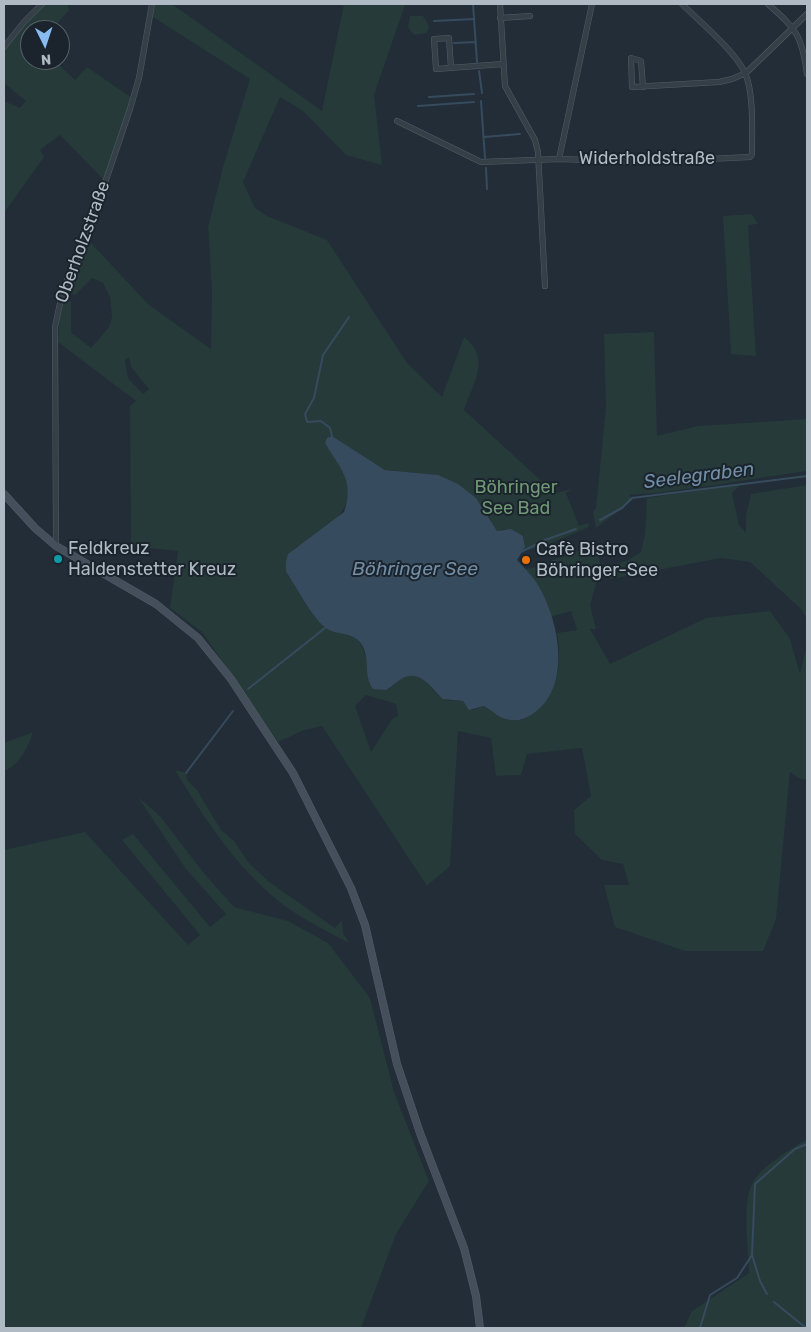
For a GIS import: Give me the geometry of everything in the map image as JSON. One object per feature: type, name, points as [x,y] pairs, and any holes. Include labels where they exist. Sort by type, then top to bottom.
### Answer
[{"type":"street","points":[[4,47],[24,22],[42,4]]},
{"type":"street","name":"Oberholzstraße","points":[[56,546],[55,327],[57,310],[62,290],[87,236],[130,109],[139,78],[152,4]]},
{"type":"street","points":[[500,4],[505,86],[535,140],[539,159],[545,286]]},
{"type":"street","points":[[559,159],[592,4]]},
{"type":"street","points":[[682,4],[735,58],[746,73]]},
{"type":"street","points":[[768,4],[794,27],[799,37],[807,74]]},
{"type":"street","points":[[643,87],[641,61],[631,58],[632,87],[643,87],[719,82],[746,73],[807,14]]},
{"type":"street","points":[[500,18],[530,16]]},
{"type":"street","points":[[451,68],[448,38],[434,39],[436,69],[451,68],[503,64]]},
{"type":"street","name":"Widerholdstraße","points":[[397,121],[481,162],[559,159],[646,162],[747,158],[752,154],[751,100],[746,73]]},
{"type":"street","points":[[4,494],[35,528],[56,546],[156,604],[198,638],[253,711],[293,773],[351,888],[370,943],[399,1070],[420,1133],[464,1248],[476,1296],[480,1328]]},
{"type":"green space","points":[[42,4],[67,4],[69,10],[60,20],[28,20]]},
{"type":"green space","name":"Böhringer See Bad","points":[[152,4],[172,4],[322,111],[344,4],[405,5],[374,95],[382,165],[346,155],[303,111],[280,97],[243,182],[255,208],[267,216],[327,240],[407,363],[442,397],[464,337],[477,353],[479,362],[475,381],[464,410],[556,493],[572,489],[566,493],[579,526],[588,523],[589,527],[546,545],[521,552],[525,547],[523,536],[504,529],[497,532],[476,498],[416,473],[385,470],[332,436],[325,443],[344,473],[348,486],[348,498],[344,509],[327,527],[294,549],[286,572],[308,607],[323,626],[331,631],[345,634],[359,641],[365,654],[370,685],[386,690],[402,678],[414,676],[424,681],[444,699],[463,701],[472,710],[484,706],[503,718],[512,720],[527,718],[545,701],[555,683],[559,664],[557,633],[577,630],[571,611],[550,617],[549,608],[525,569],[533,568],[595,544],[601,566],[590,605],[596,629],[590,629],[610,664],[706,618],[770,611],[790,639],[800,674],[807,644],[807,780],[798,778],[790,772],[776,919],[763,951],[685,951],[615,927],[604,885],[629,885],[623,864],[602,860],[575,834],[574,810],[591,796],[582,748],[527,754],[521,775],[496,776],[491,738],[458,731],[450,866],[427,886],[322,726],[304,730],[278,742],[202,632],[170,608],[178,551],[131,546],[130,406],[136,401],[58,342],[60,308],[63,300],[68,299],[71,302],[71,332],[91,348],[109,327],[112,317],[110,297],[103,283],[92,278],[75,295],[68,292],[68,286],[87,244],[92,244],[149,305],[211,349],[212,290],[208,227],[223,167],[250,79],[150,15]],"holes":[[[129,357],[131,367],[149,389],[143,394],[128,378],[125,360]],[[366,695],[396,704],[398,716],[392,719],[371,752],[355,706]]]},
{"type":"green space","points":[[410,16],[423,16],[429,26],[427,33],[414,35],[408,27]]},
{"type":"green space","points":[[20,30],[20,70],[64,70],[75,80],[87,67],[132,98],[105,181],[60,135],[40,150],[44,157],[4,213],[4,101],[20,108],[26,101],[4,83],[4,49]]},
{"type":"green space","points":[[752,214],[758,224],[748,225],[756,356],[731,354],[723,216]]},
{"type":"green space","points":[[654,332],[657,436],[698,426],[807,419],[807,471],[696,488],[629,495],[633,500],[596,528],[593,513],[596,508],[606,407],[604,334]]},
{"type":"green space","points":[[741,484],[732,493],[739,525],[746,533],[746,515],[751,494],[807,485],[807,620],[802,610],[750,562],[721,558],[611,579],[606,569],[608,567],[628,560],[641,552],[645,534],[647,498]]},
{"type":"green space","points":[[33,732],[19,760],[4,771],[4,743]]},
{"type":"green space","points":[[175,770],[186,773],[187,780],[197,790],[221,830],[234,841],[248,862],[268,881],[335,928],[342,920],[343,933],[349,943],[292,911],[257,881],[212,828]]},
{"type":"green space","points":[[138,797],[160,816],[203,872],[234,907],[288,921],[328,943],[370,998],[394,1092],[429,1181],[396,1234],[361,1328],[4,1328],[4,850],[85,832],[188,945],[200,935],[122,840],[133,834],[210,927],[226,914],[186,869]]},
{"type":"green space","points":[[807,1139],[807,1328],[684,1328],[692,1311],[749,1273],[746,1213],[749,1191],[753,1182],[763,1170]]},
{"type":"water","name":"Böhringer See","points":[[332,436],[385,470],[438,475],[458,484],[476,498],[497,531],[511,529],[523,536],[525,547],[517,560],[535,580],[546,600],[556,631],[558,648],[556,681],[550,695],[533,714],[521,720],[511,720],[500,717],[484,706],[469,710],[463,701],[443,699],[426,682],[415,676],[403,678],[386,690],[373,689],[368,678],[365,652],[359,641],[352,636],[327,629],[316,618],[286,572],[286,562],[288,554],[344,512],[347,501],[347,483],[341,468],[325,443],[327,438]]},
{"type":"waterway","points":[[473,4],[477,62]]},
{"type":"waterway","points":[[434,21],[474,19]]},
{"type":"waterway","points":[[454,43],[476,42]]},
{"type":"waterway","points":[[479,71],[482,93]]},
{"type":"waterway","points":[[429,97],[474,94]]},
{"type":"waterway","points":[[481,101],[485,158]]},
{"type":"waterway","points":[[418,106],[474,102]]},
{"type":"waterway","points":[[484,137],[520,134]]},
{"type":"waterway","points":[[486,168],[487,189]]},
{"type":"waterway","points":[[332,436],[330,428],[321,421],[307,422],[305,414],[314,398],[323,355],[349,317]]},
{"type":"waterway","name":"Seelegraben","points":[[600,520],[622,508],[632,498],[807,476]]},
{"type":"waterway","name":"Seelegraben","points":[[521,552],[545,540],[576,529]]},
{"type":"waterway","points":[[248,689],[325,628]]},
{"type":"waterway","points":[[186,773],[233,711]]},
{"type":"waterway","points":[[700,1328],[710,1295],[737,1278],[752,1255],[755,1184],[795,1149],[807,1144]]},
{"type":"waterway","points":[[752,1255],[760,1281],[767,1294]]},
{"type":"waterway","points":[[774,1302],[806,1328]]},
{"type":"place","name":"Feldkreuz Haldenstetter Kreuz","points":[[58,559]]},
{"type":"place","name":"Cafè Bistro Böhringer-See","points":[[526,560]]}]
